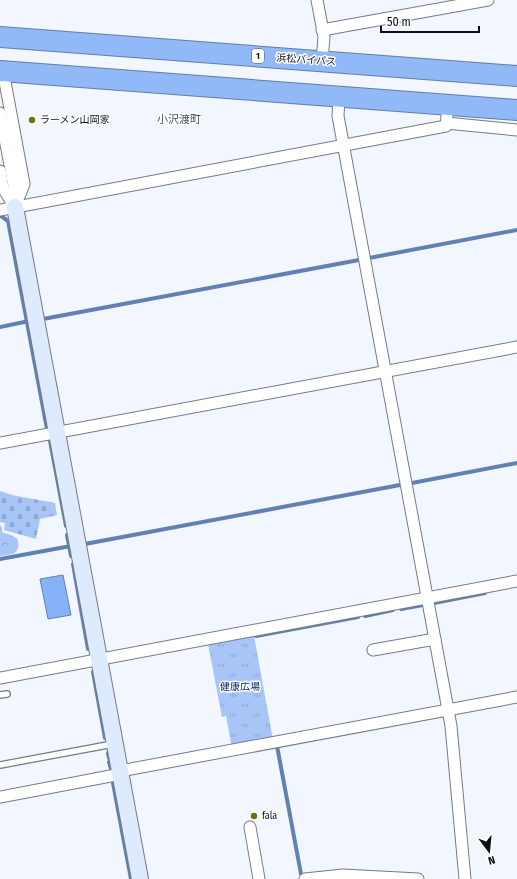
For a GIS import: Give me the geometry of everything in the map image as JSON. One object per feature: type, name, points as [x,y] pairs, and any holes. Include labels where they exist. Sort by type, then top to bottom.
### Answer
[{"type":"highway","name":"浜松バイパス","points":[[0,37],[517,76]]},
{"type":"highway","points":[[2,71],[339,97],[447,114],[491,118],[517,110]]},
{"type":"street","points":[[317,0],[324,37],[322,61]]},
{"type":"street","points":[[322,30],[488,0]]},
{"type":"street","points":[[2,71],[24,184],[7,208]]},
{"type":"street","points":[[339,97],[338,116],[343,145],[451,726],[466,879]]},
{"type":"street","points":[[0,113],[14,186],[7,208]]},
{"type":"street","points":[[7,208],[446,126],[447,114]]},
{"type":"street","points":[[491,118],[517,130]]},
{"type":"street","points":[[0,171],[57,433],[140,879]]},
{"type":"street","points":[[0,443],[517,347]]},
{"type":"street","points":[[0,678],[517,581]]},
{"type":"street","points":[[373,650],[435,639]]},
{"type":"street","points":[[0,797],[517,697]]},
{"type":"street","points":[[250,827],[259,879]]},
{"type":"street","points":[[305,879],[343,875],[418,879]]},
{"type":"lane","points":[[0,695],[7,694]]},
{"type":"lane","points":[[0,765],[115,744]]},
{"type":"green space","points":[[0,491],[12,495],[55,503],[57,515],[40,519],[36,539],[4,530],[5,523],[0,522]]},
{"type":"green space","points":[[0,525],[2,532],[18,539],[18,549],[14,553],[0,556]]},
{"type":"green space","name":"健康広場","points":[[254,636],[273,740],[232,748],[226,716],[222,717],[208,644]]},
{"type":"shaded area","points":[[63,575],[71,615],[48,619],[40,579]]},
{"type":"waterway","points":[[1,216],[8,221],[47,429]]},
{"type":"waterway","points":[[369,258],[517,230]]},
{"type":"waterway","points":[[43,319],[359,260]]},
{"type":"waterway","points":[[0,327],[29,321]]},
{"type":"waterway","points":[[50,441],[66,526]]},
{"type":"waterway","points":[[412,483],[517,463]]},
{"type":"waterway","points":[[85,544],[400,485]]},
{"type":"waterway","points":[[67,535],[71,556]]},
{"type":"waterway","points":[[0,559],[71,546]]},
{"type":"waterway","points":[[73,564],[88,649]]},
{"type":"waterway","points":[[434,603],[485,593]]},
{"type":"waterway","points":[[401,609],[423,605]]},
{"type":"waterway","points":[[365,616],[393,610]]},
{"type":"waterway","points":[[256,636],[358,617]]},
{"type":"waterway","points":[[93,672],[105,738]]},
{"type":"waterway","points":[[277,746],[301,874]]},
{"type":"waterway","points":[[108,753],[109,758]]},
{"type":"waterway","points":[[109,762],[111,769]]},
{"type":"waterway","points":[[113,783],[131,879]]},
{"type":"place","name":"ラーメン山岡家","points":[[32,120]]},
{"type":"place","name":"fala","points":[[254,816]]},
{"type":"district","name":"小沢渡町","points":[[179,119]]}]
